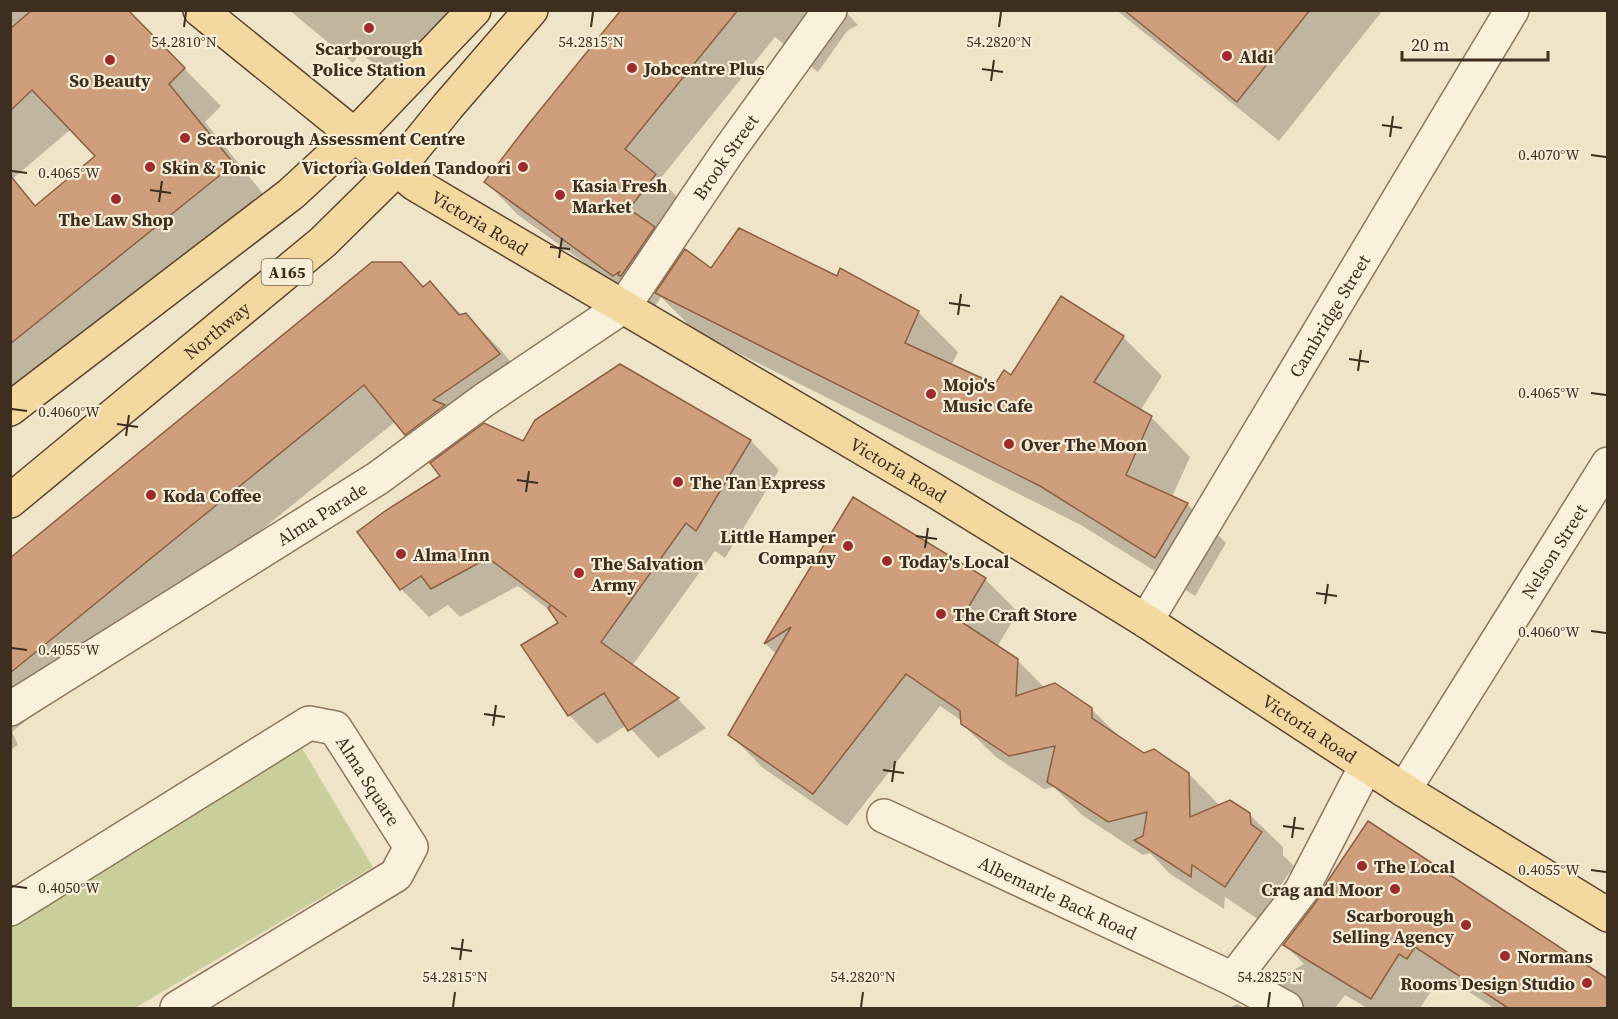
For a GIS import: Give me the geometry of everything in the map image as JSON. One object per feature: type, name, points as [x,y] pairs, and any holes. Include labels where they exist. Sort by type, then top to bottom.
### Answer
[{"type":"main road","name":"Victoria Road","points":[[200,10],[415,184],[932,489],[1146,621],[1404,790],[1608,915]]},
{"type":"main road","points":[[10,409],[291,194],[354,136],[474,10]]},
{"type":"main road","name":"Northway","points":[[10,501],[323,242],[397,169],[531,10]]},
{"type":"street","name":"Brook Street","points":[[624,306],[727,153],[830,10]]},
{"type":"street","name":"Cambridge Street","points":[[1146,621],[1512,10]]},
{"type":"street","name":"Alma Parade","points":[[10,709],[378,478],[484,400],[624,306]]},
{"type":"street","name":"Nelson Street","points":[[1404,790],[1608,464]]},
{"type":"street","name":"Alma Square","points":[[10,909],[309,723],[335,729],[411,847],[396,875],[177,1008]]},
{"type":"street","points":[[1233,979],[1301,891],[1366,766]]},
{"type":"street","name":"Albemarle Back Road","points":[[884,816],[1233,979],[1286,1008]]},
{"type":"green space","points":[[302,748],[373,867],[135,1008],[11,1008],[10,921]]},
{"type":"building","points":[[32,10],[128,10],[185,68],[169,84],[234,164],[10,344],[10,175],[35,206],[95,156],[32,90],[10,111],[10,29]]},
{"type":"building","points":[[621,10],[738,10],[625,149],[656,174],[629,209],[655,227],[621,276],[618,275],[620,271],[613,276],[484,182]]},
{"type":"building","name":"Aldi","points":[[1124,10],[1310,10],[1237,102]]},
{"type":"building","points":[[739,228],[837,276],[840,268],[919,311],[905,343],[995,384],[1004,370],[1011,375],[1061,296],[1124,336],[1094,382],[1152,416],[1126,475],[1188,503],[1155,558],[1040,486],[655,293],[685,249],[711,268]]},
{"type":"building","points":[[372,262],[401,262],[423,287],[430,281],[459,315],[466,313],[500,354],[433,400],[445,405],[405,435],[364,385],[10,673],[10,558]]},
{"type":"building","points":[[620,364],[751,440],[696,531],[686,523],[601,642],[679,698],[628,731],[604,693],[568,716],[521,645],[558,623],[548,608],[551,605],[488,558],[431,589],[421,576],[400,590],[357,532],[440,476],[430,463],[484,423],[523,441],[535,420]]},
{"type":"building","points":[[853,497],[986,578],[960,621],[1018,659],[1016,696],[1055,683],[1092,708],[1092,718],[1144,753],[1154,749],[1189,773],[1190,817],[1230,800],[1250,813],[1251,824],[1262,832],[1225,887],[1192,865],[1191,877],[1134,840],[1143,836],[1147,812],[1108,822],[1047,782],[1055,746],[1009,756],[961,724],[960,711],[906,674],[813,794],[728,735],[791,627],[764,644]]},
{"type":"building","points":[[1368,821],[1608,979],[1608,1008],[1508,1008],[1415,947],[1407,959],[1399,954],[1371,999],[1283,945],[1316,902]]},
{"type":"place","name":"Scarborough Police Station","points":[[369,28]]},
{"type":"place","name":"Aldi","points":[[1227,56]]},
{"type":"place","name":"So Beauty","points":[[110,60]]},
{"type":"place","name":"Jobcentre Plus","points":[[632,68]]},
{"type":"place","name":"Scarborough Assessment Centre","points":[[185,138]]},
{"type":"place","name":"Skin & Tonic","points":[[150,167]]},
{"type":"place","name":"Victoria Golden Tandoori","points":[[523,167]]},
{"type":"place","name":"Kasia Fresh Market","points":[[560,195]]},
{"type":"place","name":"The Law Shop","points":[[116,199]]},
{"type":"place","name":"Mojo's Music Cafe","points":[[931,394]]},
{"type":"place","name":"Over The Moon","points":[[1009,444]]},
{"type":"place","name":"The Tan Express","points":[[678,482]]},
{"type":"place","name":"Koda Coffee","points":[[151,495]]},
{"type":"place","name":"Little Hamper Company","points":[[848,546]]},
{"type":"place","name":"Alma Inn","points":[[401,554]]},
{"type":"place","name":"Today's Local","points":[[887,561]]},
{"type":"place","name":"The Salvation Army","points":[[579,573]]},
{"type":"place","name":"The Craft Store","points":[[941,614]]},
{"type":"place","name":"The Local","points":[[1362,866]]},
{"type":"place","name":"Crag and Moor","points":[[1395,889]]},
{"type":"place","name":"Scarborough Selling Agency","points":[[1466,925]]},
{"type":"place","name":"Normans","points":[[1505,956]]},
{"type":"place","name":"Rooms Design Studio","points":[[1587,983]]}]
